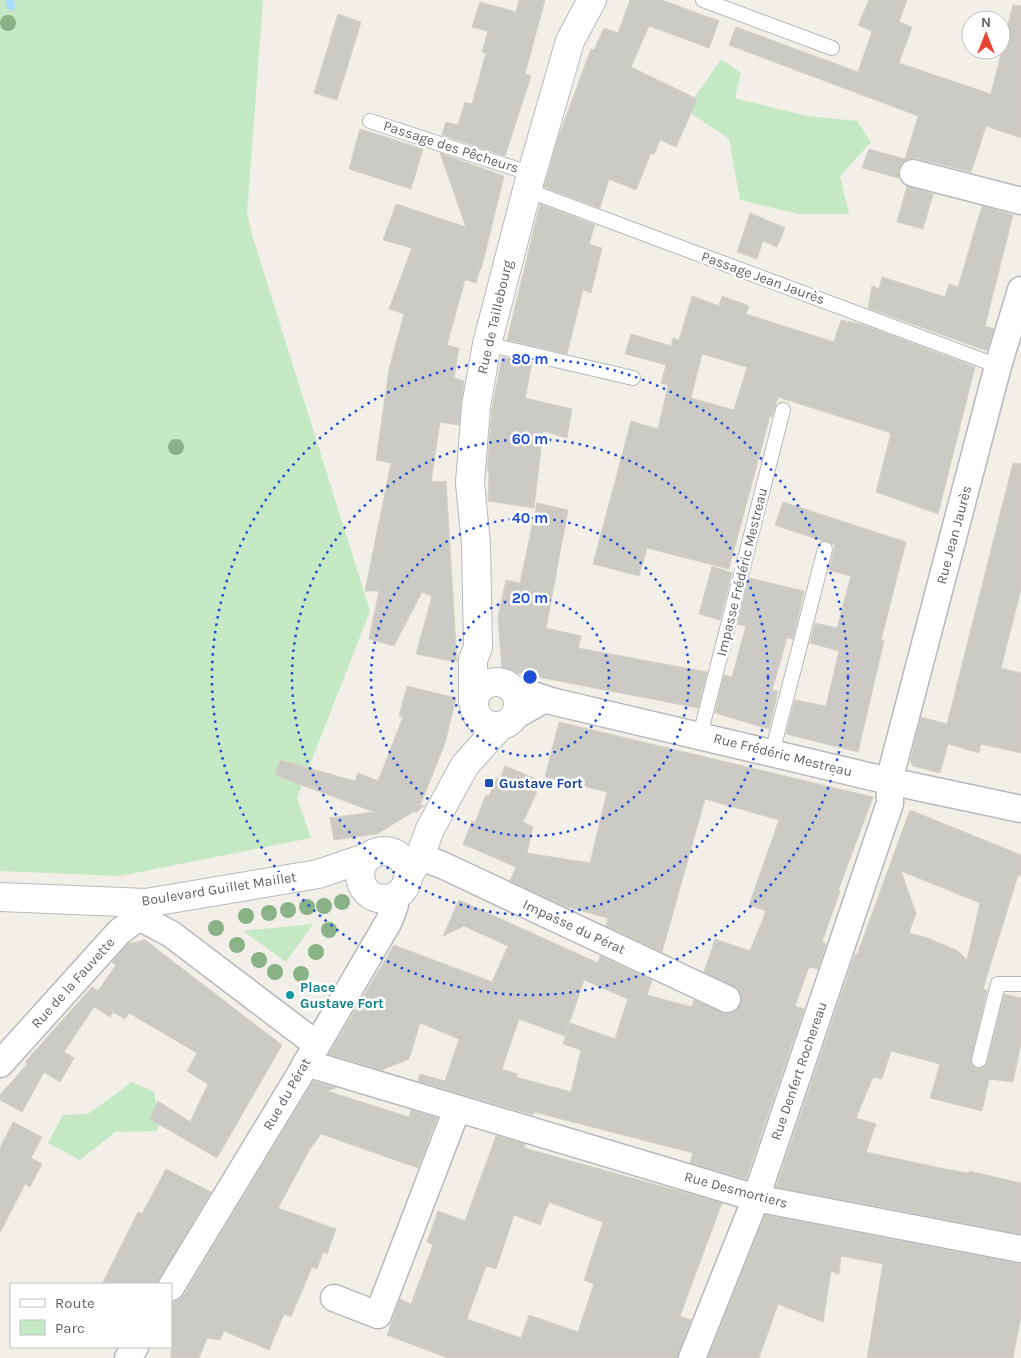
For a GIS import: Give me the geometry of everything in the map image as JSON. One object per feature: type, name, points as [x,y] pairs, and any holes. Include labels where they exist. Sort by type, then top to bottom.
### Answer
[{"type":"street","name":"Rue de Taillebourg","points":[[474,704],[473,660],[478,647],[476,544],[470,483],[476,406],[487,344],[529,182],[570,41],[592,0]]},
{"type":"street","points":[[913,173],[1021,201]]},
{"type":"street","name":"Rue Jean Jaurès","points":[[890,781],[998,366],[1021,290]]},
{"type":"street","name":"Rue de Taillebourg","points":[[478,647],[507,704]]},
{"type":"street","points":[[465,766],[477,692],[491,682],[507,704]]},
{"type":"street","name":"Rue Frédéric Mestreau","points":[[507,704],[545,699],[890,781],[1021,809]]},
{"type":"street","points":[[474,704],[483,723],[507,704]]},
{"type":"street","points":[[430,829],[377,854],[363,865],[360,874],[366,891],[374,897],[383,899],[392,898],[400,893],[414,867],[430,829],[465,766],[507,704]]},
{"type":"street","name":"Rue Denfert Rochereau","points":[[692,1358],[756,1198],[890,802],[890,781]]},
{"type":"street","points":[[377,854],[395,853],[414,867]]},
{"type":"street","name":"Boulevard Guillet Maillet","points":[[0,897],[142,910],[318,874],[377,854]]},
{"type":"street","name":"Impasse du Pérat","points":[[414,867],[442,865],[727,999]]},
{"type":"street","name":"Boulevard Guillet Maillet","points":[[318,874],[345,877],[362,883]]},
{"type":"street","name":"Rue du Pérat","points":[[172,1284],[389,921],[396,905],[392,898]]},
{"type":"street","points":[[142,910],[311,1053]]},
{"type":"street","name":"Rue de la Fauvette","points":[[0,1064],[118,932],[142,910]]},
{"type":"street","name":"Rue Desmortiers","points":[[311,1053],[457,1108],[756,1198],[1021,1249]]},
{"type":"street","points":[[334,1298],[378,1315],[457,1108]]},
{"type":"lane","points":[[703,0],[832,48]]},
{"type":"lane","name":"Passage des Pêcheurs","points":[[370,121],[529,182]]},
{"type":"lane","name":"Passage Jean Jaurès","points":[[529,182],[998,366]]},
{"type":"lane","points":[[487,344],[633,378]]},
{"type":"lane","name":"Impasse Frédéric Mestreau","points":[[700,735],[783,410]]},
{"type":"lane","points":[[772,753],[826,549]]},
{"type":"lane","points":[[978,1060],[998,984],[1021,984]]},
{"type":"green space","points":[[0,0],[263,0],[247,213],[253,238],[370,611],[297,798],[311,838],[119,876],[0,871]]},
{"type":"green space","points":[[721,59],[741,73],[735,98],[807,116],[857,121],[871,142],[840,176],[849,214],[799,214],[740,200],[729,139],[686,110]]},
{"type":"green space","points":[[313,924],[286,962],[243,931]]},
{"type":"green space","points":[[132,1082],[154,1092],[160,1121],[157,1131],[115,1132],[80,1160],[48,1143],[63,1115],[88,1114]]},
{"type":"building","points":[[519,0],[545,0],[525,74],[531,76],[505,156],[442,135],[446,122],[458,125],[465,102],[472,104],[486,53],[482,52],[488,31],[472,27],[480,2],[516,12]]},
{"type":"building","points":[[630,0],[662,0],[719,21],[709,48],[649,26],[631,67],[697,99],[676,147],[660,140],[654,154],[651,153],[636,190],[609,179],[600,208],[544,187],[558,138],[591,49],[594,50],[604,28],[618,33]]},
{"type":"building","points":[[869,0],[907,0],[899,22],[912,27],[899,63],[991,94],[999,60],[1011,60],[1011,13],[1013,5],[1021,6],[1021,138],[986,126],[971,172],[916,158],[902,163],[898,170],[899,178],[862,168],[869,149],[905,159],[918,116],[729,45],[736,27],[858,72],[872,31],[858,25]]},
{"type":"building","points":[[338,14],[361,22],[337,100],[314,93]]},
{"type":"building","points":[[360,129],[423,149],[411,189],[349,169]]},
{"type":"building","points":[[440,153],[504,176],[481,270],[480,268],[476,283],[465,280],[447,345],[459,348],[454,378],[464,381],[459,425],[440,422],[431,482],[446,481],[457,662],[416,654],[432,596],[422,592],[394,646],[369,639],[379,591],[365,591],[391,463],[376,460],[389,369],[404,314],[389,309],[412,248],[383,240],[396,204],[466,227]]},
{"type":"building","points":[[907,186],[933,194],[923,229],[897,222]]},
{"type":"building","points":[[540,204],[595,225],[589,244],[602,248],[591,293],[583,290],[567,354],[507,340]]},
{"type":"building","points":[[982,206],[1013,215],[985,326],[994,329],[987,351],[868,308],[872,286],[879,289],[882,277],[945,297],[949,284],[958,287]]},
{"type":"building","points":[[750,213],[785,228],[777,247],[763,241],[757,259],[737,252]]},
{"type":"building","points":[[692,296],[719,306],[722,296],[749,306],[746,314],[834,342],[841,320],[864,325],[975,367],[938,514],[876,492],[891,433],[778,397],[772,417],[770,416],[729,569],[647,548],[639,576],[593,564],[631,421],[658,429],[668,385],[661,383],[666,365],[625,354],[631,334],[671,346],[673,338],[679,340]],"holes":[[[702,354],[747,367],[734,410],[691,398]]]},
{"type":"building","points":[[502,357],[532,363],[525,398],[572,409],[567,438],[543,431],[534,508],[488,501],[489,471],[487,471],[492,408]]},
{"type":"building","points":[[1013,463],[1021,464],[1021,589],[1001,668],[1021,673],[1021,753],[981,744],[979,753],[948,744],[940,773],[913,766],[910,761],[921,717],[947,724]]},
{"type":"building","points":[[783,502],[906,542],[881,640],[884,641],[858,752],[786,734],[795,700],[826,706],[839,651],[810,643],[815,623],[837,628],[851,576],[829,570],[835,545],[775,525]]},
{"type":"building","points":[[537,503],[568,510],[546,628],[581,636],[578,648],[707,672],[698,708],[502,670],[498,617],[506,580],[520,583]]},
{"type":"building","points":[[712,566],[732,573],[720,620],[699,614]]},
{"type":"building","points":[[749,578],[804,591],[793,639],[787,638],[772,690],[778,691],[769,729],[715,713],[724,675],[732,677],[746,626],[737,624]]},
{"type":"building","points":[[407,686],[456,698],[445,743],[420,806],[425,805],[417,812],[413,812],[377,834],[334,840],[330,818],[374,812],[275,775],[280,760],[355,781],[358,773],[378,781],[403,717],[399,716]]},
{"type":"building","points":[[559,722],[873,797],[838,891],[840,891],[822,942],[826,944],[818,969],[809,967],[795,1006],[804,1009],[746,1179],[690,1163],[693,1153],[534,1112],[533,1115],[418,1081],[420,1074],[445,1081],[459,1039],[420,1023],[409,1059],[382,1070],[329,1054],[394,945],[492,982],[508,946],[464,926],[443,936],[459,900],[598,963],[600,956],[652,980],[647,995],[692,1007],[694,1000],[728,1014],[735,1012],[740,1006],[742,998],[739,990],[704,972],[715,939],[750,951],[766,911],[749,905],[779,820],[705,799],[662,952],[606,926],[608,918],[567,907],[510,881],[516,867],[463,844],[472,821],[475,823],[486,795],[489,796],[497,778],[500,779],[505,766],[539,780],[536,794],[523,822],[533,827],[527,853],[590,863],[607,792],[545,777]],"holes":[[[584,980],[628,999],[615,1039],[570,1023],[563,1044],[581,1050],[571,1092],[516,1077],[517,1074],[502,1069],[519,1019],[565,1036]]]},
{"type":"building","points":[[910,810],[1021,855],[1021,876],[1018,875],[983,989],[987,990],[971,1063],[977,1069],[985,1066],[987,1063],[1004,994],[1021,998],[1021,1043],[1013,1082],[989,1079],[982,1111],[930,1098],[940,1064],[891,1051],[882,1079],[873,1077],[856,1118],[876,1124],[866,1152],[945,1169],[969,1173],[969,1171],[1021,1183],[1021,1234],[776,1187],[855,954],[857,955]],"holes":[[[901,871],[980,903],[967,960],[958,951],[925,937],[909,933],[916,913]]]},
{"type":"building","points":[[145,940],[282,1045],[217,1158],[150,1119],[158,1101],[190,1122],[208,1084],[187,1071],[197,1053],[129,1013],[125,1019],[113,1012],[110,1017],[94,1007],[64,1052],[74,1058],[60,1082],[44,1072],[22,1112],[0,1100],[0,1095],[28,1063],[25,1062],[92,987],[98,991],[116,965],[112,962],[128,944]]},
{"type":"building","points":[[313,1081],[336,1088],[327,1091],[409,1117],[411,1110],[437,1118],[418,1168],[321,1134],[310,1149],[278,1208],[336,1229],[327,1254],[323,1252],[317,1269],[312,1267],[291,1317],[284,1314],[269,1350],[224,1331],[220,1340],[207,1338],[199,1358],[171,1358],[172,1302],[179,1300],[184,1295]]},
{"type":"building","points":[[13,1122],[42,1137],[31,1158],[42,1164],[30,1187],[25,1184],[0,1233],[0,1148]]},
{"type":"building","points":[[496,1136],[525,1144],[524,1148],[722,1203],[680,1316],[691,1320],[677,1358],[448,1358],[387,1335],[400,1299],[411,1304],[433,1245],[427,1242],[438,1211],[465,1221]],"holes":[[[549,1202],[603,1222],[584,1280],[594,1284],[578,1332],[529,1315],[521,1338],[467,1319],[486,1266],[496,1269],[514,1215],[540,1225]]]},
{"type":"building","points":[[166,1169],[211,1192],[158,1283],[102,1283],[138,1212],[142,1214]]},
{"type":"building","points":[[765,1215],[1021,1264],[1021,1316],[1013,1358],[867,1358],[883,1264],[841,1256],[839,1274],[831,1271],[823,1322],[778,1304],[759,1358],[708,1358]]},
{"type":"waterway","points":[[9,0],[11,6]]},
{"type":"place","name":"Gustave Fort","points":[[489,783]]},
{"type":"place","name":"Place Gustave Fort","points":[[290,995]]}]
